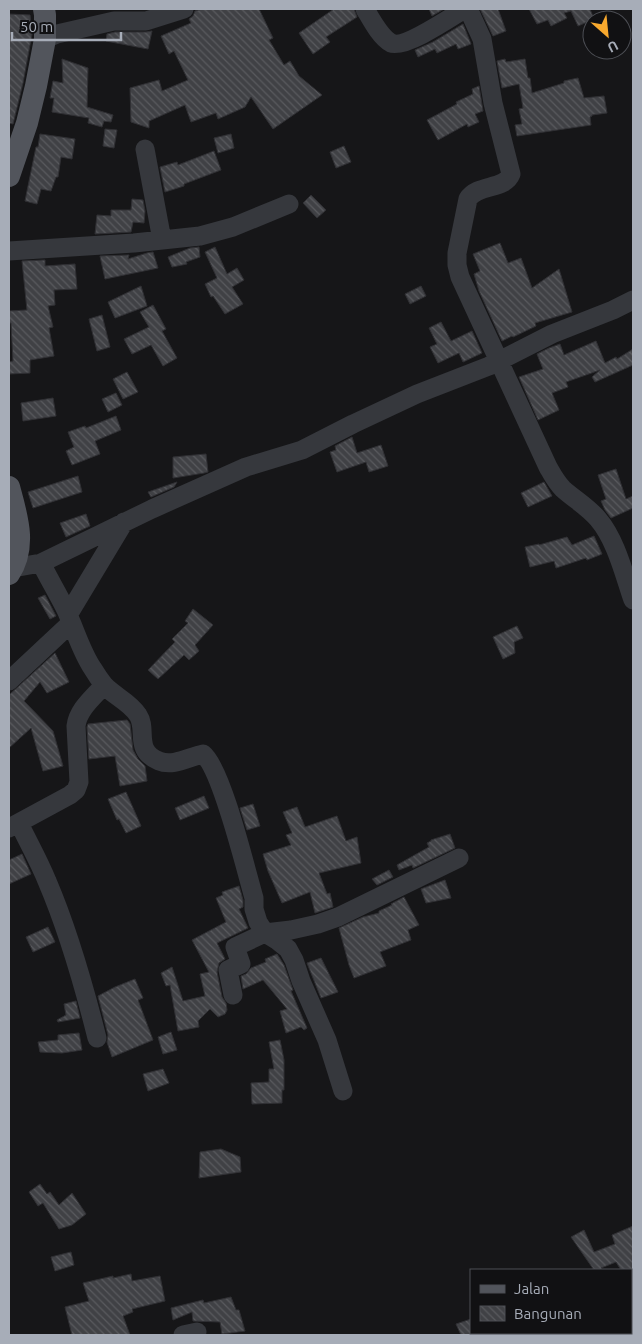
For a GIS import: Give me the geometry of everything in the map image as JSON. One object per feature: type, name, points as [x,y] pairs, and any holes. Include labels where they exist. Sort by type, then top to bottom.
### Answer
[{"type":"main road","points":[[9,176],[27,123],[45,39],[44,9]]},
{"type":"main road","points":[[9,487],[19,534],[19,551],[11,571]]},
{"type":"street","points":[[45,39],[57,34],[114,21],[146,21],[184,9]]},
{"type":"street","points":[[365,9],[380,33],[390,43],[399,44],[410,41],[463,10],[467,10],[471,15],[482,39],[493,103],[511,174],[505,181],[470,194],[456,265],[554,478],[562,488],[588,509],[608,532],[633,600]]},
{"type":"street","points":[[146,149],[162,240]]},
{"type":"street","points":[[9,251],[134,243],[200,236],[240,224],[289,204]]},
{"type":"street","points":[[11,571],[41,563],[124,522],[246,467],[302,450],[418,394],[489,366],[552,334],[633,300]]},
{"type":"street","points":[[9,681],[70,619],[124,522]]},
{"type":"street","points":[[41,563],[70,619],[92,669],[104,685],[126,703],[142,722],[142,737],[145,749],[151,756],[166,763],[203,754],[210,761],[228,807],[254,898],[254,909],[258,922],[265,933],[288,949],[294,960],[328,1040],[343,1091]]},
{"type":"street","points":[[97,1038],[62,921],[47,881],[14,825],[70,794],[79,787],[77,718],[104,685]]},
{"type":"street","points":[[233,996],[228,970],[241,964],[235,947],[265,933],[291,930],[338,917],[459,858]]},
{"type":"building","points":[[202,9],[259,9],[273,38],[269,40],[284,65],[290,61],[299,76],[322,95],[273,129],[251,97],[245,107],[218,119],[216,113],[191,122],[185,105],[149,121],[149,128],[131,122],[130,88],[159,80],[162,91],[188,80],[174,51],[169,54],[161,36],[191,23],[189,19],[195,11]]},
{"type":"building","points":[[334,9],[354,9],[357,17],[326,37],[330,42],[313,54],[299,33]]},
{"type":"building","points":[[429,9],[444,9],[432,16]]},
{"type":"building","points":[[480,9],[498,9],[506,31],[493,36]]},
{"type":"building","points":[[529,9],[590,10],[582,10],[582,24],[578,26],[571,11],[564,13],[567,18],[551,26],[548,20],[537,24]]},
{"type":"building","points":[[9,14],[30,15],[32,34],[13,124],[9,123]]},
{"type":"building","points":[[463,24],[471,44],[458,49],[456,44],[437,53],[435,49],[418,57],[415,50],[433,42]]},
{"type":"building","points":[[152,31],[148,49],[106,41],[107,34],[115,32]]},
{"type":"building","points":[[62,59],[88,68],[87,107],[113,115],[111,122],[104,121],[102,127],[88,123],[89,118],[52,112],[54,98],[50,98],[53,81],[63,83]]},
{"type":"building","points":[[505,59],[506,62],[525,59],[532,93],[578,78],[584,98],[604,96],[607,113],[592,115],[590,117],[591,125],[517,136],[515,125],[522,124],[519,109],[523,108],[519,84],[502,88],[497,61]]},
{"type":"building","points":[[479,86],[483,111],[475,114],[479,122],[468,127],[467,124],[438,140],[427,120],[473,94],[472,89]]},
{"type":"building","points":[[105,129],[117,130],[114,148],[103,146]]},
{"type":"building","points":[[40,134],[75,139],[72,159],[61,157],[58,177],[56,177],[51,191],[41,189],[37,204],[25,201]]},
{"type":"building","points":[[231,134],[234,148],[218,153],[214,138]]},
{"type":"building","points":[[344,146],[351,162],[336,168],[330,152]]},
{"type":"building","points":[[214,151],[221,170],[165,192],[160,167],[177,162],[178,165]]},
{"type":"building","points":[[311,195],[326,210],[317,218],[303,203]]},
{"type":"building","points":[[132,199],[143,200],[145,211],[144,223],[133,222],[131,232],[95,234],[97,215],[111,216],[111,210],[131,210]]},
{"type":"building","points":[[500,243],[508,263],[521,258],[532,288],[559,269],[572,312],[535,323],[536,326],[502,341],[479,291],[474,274],[480,271],[473,254]]},
{"type":"building","points":[[199,247],[200,257],[186,262],[187,264],[172,267],[168,257],[190,248]]},
{"type":"building","points":[[215,247],[227,274],[237,268],[244,280],[232,287],[243,304],[225,314],[213,296],[211,297],[205,284],[217,278],[205,252]]},
{"type":"building","points":[[153,252],[158,268],[105,279],[100,256],[129,255],[128,259]]},
{"type":"building","points":[[45,260],[45,266],[75,264],[77,289],[54,290],[55,305],[48,306],[53,327],[49,328],[54,356],[30,360],[30,373],[9,374],[9,362],[13,361],[9,311],[27,310],[22,261]]},
{"type":"building","points":[[141,286],[147,306],[115,318],[108,302]]},
{"type":"building","points":[[421,286],[426,296],[410,304],[405,294]]},
{"type":"building","points":[[153,305],[166,329],[162,331],[177,358],[163,366],[151,345],[132,354],[124,339],[149,327],[140,312]]},
{"type":"building","points":[[102,315],[110,347],[97,351],[89,319]]},
{"type":"building","points":[[441,322],[451,341],[472,331],[482,353],[463,362],[459,353],[438,363],[430,347],[437,344],[429,328]]},
{"type":"building","points":[[596,341],[605,363],[616,357],[617,359],[633,349],[633,365],[595,382],[592,377],[600,370],[566,382],[568,387],[552,393],[559,410],[538,420],[519,377],[543,369],[537,354],[549,348],[560,344],[564,355]]},
{"type":"building","points":[[127,372],[138,392],[123,399],[113,379]]},
{"type":"building","points":[[116,393],[122,405],[108,412],[102,399]]},
{"type":"building","points":[[53,398],[56,416],[23,421],[21,403]]},
{"type":"building","points":[[116,416],[121,430],[95,441],[100,454],[72,465],[66,451],[74,447],[68,432],[85,426],[86,428]]},
{"type":"building","points":[[352,437],[357,453],[381,445],[388,466],[369,472],[366,462],[337,472],[330,452],[336,450],[335,446]]},
{"type":"building","points":[[206,454],[208,472],[173,478],[173,457]]},
{"type":"building","points":[[616,469],[626,499],[633,496],[633,508],[611,518],[601,501],[606,499],[598,475]]},
{"type":"building","points":[[78,476],[82,492],[33,508],[28,492]]},
{"type":"building","points":[[177,482],[174,487],[151,497],[148,492]]},
{"type":"building","points":[[544,482],[552,496],[528,507],[521,493]]},
{"type":"building","points":[[86,514],[90,526],[66,537],[60,523]]},
{"type":"building","points":[[594,536],[602,554],[556,568],[554,561],[530,567],[525,547],[567,537],[572,545]]},
{"type":"building","points":[[45,595],[56,616],[50,619],[38,598]]},
{"type":"building","points":[[193,609],[213,625],[195,645],[199,651],[189,660],[184,655],[158,679],[148,670],[175,642],[172,639],[188,623],[185,621]]},
{"type":"building","points":[[517,626],[523,638],[514,642],[515,653],[503,659],[493,637]]},
{"type":"building","points":[[55,653],[69,682],[47,693],[40,682],[24,701],[53,731],[63,766],[43,771],[31,728],[9,748],[9,695]]},
{"type":"building","points":[[127,720],[130,724],[133,750],[145,766],[147,781],[120,786],[115,756],[89,759],[87,727],[88,724]]},
{"type":"building","points":[[126,792],[141,826],[126,833],[119,819],[117,820],[108,799]]},
{"type":"building","points":[[204,796],[209,808],[180,820],[175,808]]},
{"type":"building","points":[[253,804],[260,826],[247,830],[240,808]]},
{"type":"building","points":[[297,807],[305,827],[337,816],[346,841],[357,837],[361,863],[319,873],[327,894],[330,893],[333,907],[315,913],[310,892],[282,903],[263,854],[291,845],[286,835],[292,833],[283,812]]},
{"type":"building","points":[[450,834],[455,848],[413,868],[412,865],[399,870],[397,865],[429,847],[427,843],[431,840]]},
{"type":"building","points":[[22,854],[31,874],[9,884],[9,860]]},
{"type":"building","points":[[389,870],[393,877],[377,885],[372,879]]},
{"type":"building","points":[[445,880],[451,898],[426,903],[421,889]]},
{"type":"building","points":[[239,886],[243,907],[239,909],[248,928],[217,943],[225,959],[219,963],[217,972],[222,997],[226,1003],[227,1010],[225,1014],[218,1017],[210,1009],[198,1021],[199,1027],[178,1031],[170,985],[166,986],[161,973],[172,967],[183,1001],[205,996],[200,974],[209,972],[192,940],[226,922],[216,898],[223,895],[222,892]]},
{"type":"building","points":[[404,897],[419,925],[408,930],[411,940],[380,952],[386,966],[354,978],[339,928],[363,917],[379,913],[379,911]]},
{"type":"building","points":[[48,927],[55,942],[33,952],[26,937]]},
{"type":"building","points":[[277,954],[284,965],[293,990],[291,991],[307,1028],[304,1030],[301,1027],[286,1033],[280,1011],[287,1009],[263,980],[243,989],[241,976],[246,974],[251,968],[266,962],[265,959]]},
{"type":"building","points":[[321,958],[338,992],[321,998],[307,963]]},
{"type":"building","points":[[135,979],[143,998],[138,1000],[153,1040],[112,1057],[107,1042],[108,1035],[98,996]]},
{"type":"building","points":[[76,1001],[80,1018],[58,1022],[57,1020],[66,1015],[64,1004]]},
{"type":"building","points":[[171,1032],[177,1050],[163,1054],[158,1037]]},
{"type":"building","points":[[79,1033],[82,1050],[62,1053],[40,1052],[38,1042],[58,1040],[58,1035]]},
{"type":"building","points":[[280,1040],[284,1060],[282,1103],[252,1104],[251,1083],[269,1082],[269,1069],[274,1069],[269,1042]]},
{"type":"building","points":[[163,1069],[169,1083],[148,1091],[143,1074]]},
{"type":"building","points":[[221,1149],[240,1157],[241,1172],[199,1178],[200,1152]]},
{"type":"building","points":[[40,1184],[47,1194],[50,1192],[59,1205],[72,1193],[86,1214],[72,1225],[59,1229],[43,1203],[38,1206],[29,1192]]},
{"type":"building","points":[[633,1226],[633,1270],[620,1269],[616,1262],[602,1269],[593,1269],[571,1237],[584,1230],[594,1252],[615,1244],[612,1235]]},
{"type":"building","points":[[71,1252],[74,1265],[55,1271],[51,1257]]},
{"type":"building","points":[[131,1274],[132,1281],[160,1276],[165,1301],[132,1309],[133,1312],[123,1316],[130,1335],[72,1335],[65,1307],[89,1301],[83,1283]]},
{"type":"building","points":[[231,1297],[236,1310],[239,1310],[245,1331],[222,1334],[220,1322],[193,1321],[192,1312],[173,1320],[171,1308],[203,1300],[204,1303]]},
{"type":"building","points":[[470,1319],[471,1335],[461,1335],[456,1324]]}]
